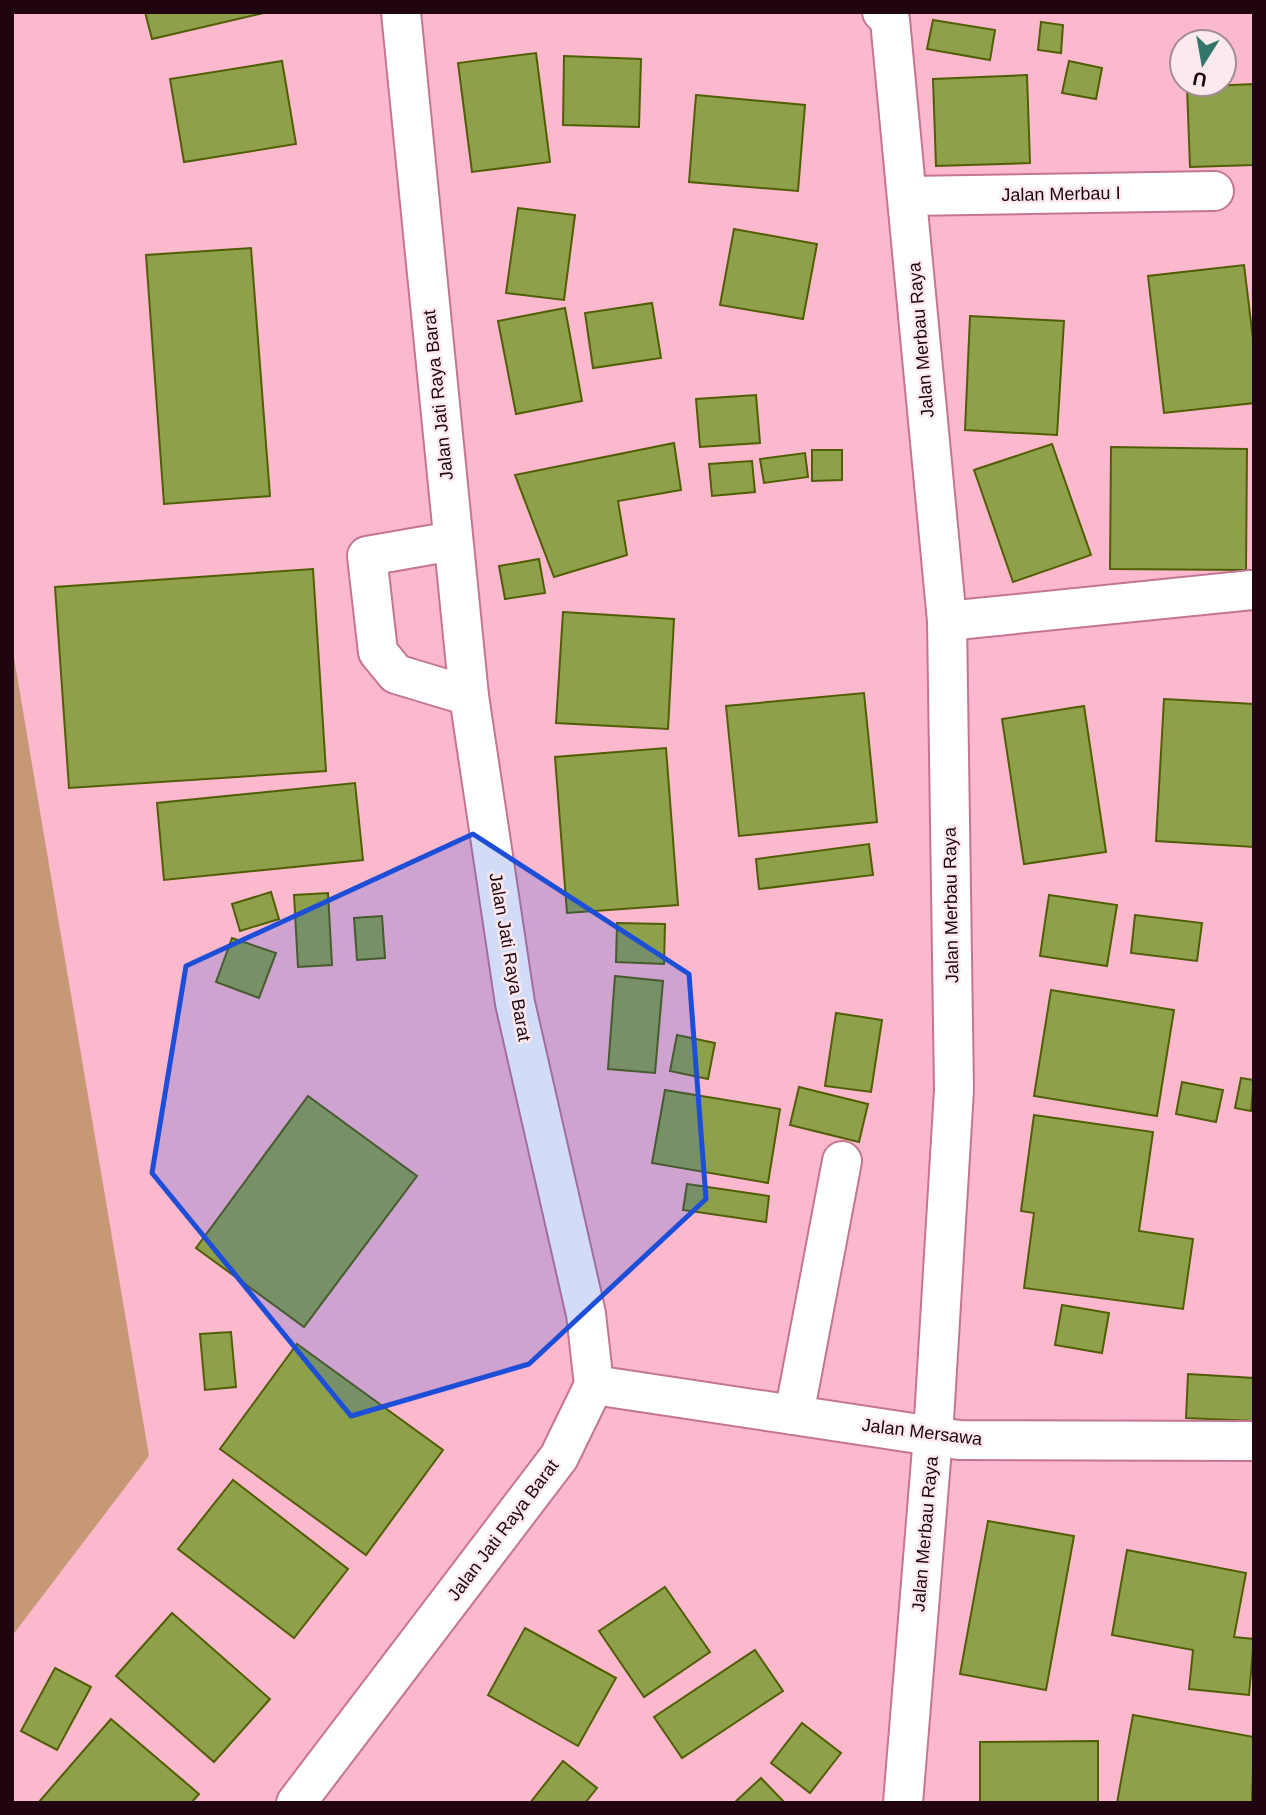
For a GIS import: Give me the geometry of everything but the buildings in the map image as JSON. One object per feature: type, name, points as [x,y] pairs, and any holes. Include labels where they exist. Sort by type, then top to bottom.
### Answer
[{"type":"street","name":"Jalan Jati Raya Barat","points":[[296,1803],[559,1457],[594,1385],[586,1314],[515,1003],[469,696],[401,12]]},
{"type":"street","name":"Jalan Merbau Raya","points":[[882,12],[890,20],[947,621],[954,1090],[946,1438],[902,1803]]},
{"type":"street","name":"Jalan Merbau I","points":[[908,196],[1214,191]]},
{"type":"street","points":[[453,541],[367,556],[378,652],[396,674],[469,696]]},
{"type":"street","points":[[947,621],[1252,590]]},
{"type":"street","points":[[794,1415],[842,1161]]},
{"type":"street","name":"Jalan Mersawa","points":[[594,1385],[946,1438],[1254,1441]]},
{"type":"highlighted area","points":[[473,834],[689,974],[706,1199],[529,1364],[351,1416],[152,1173],[186,966]]},
{"type":"shaded area","points":[[12,646],[149,1456],[12,1636]]}]
